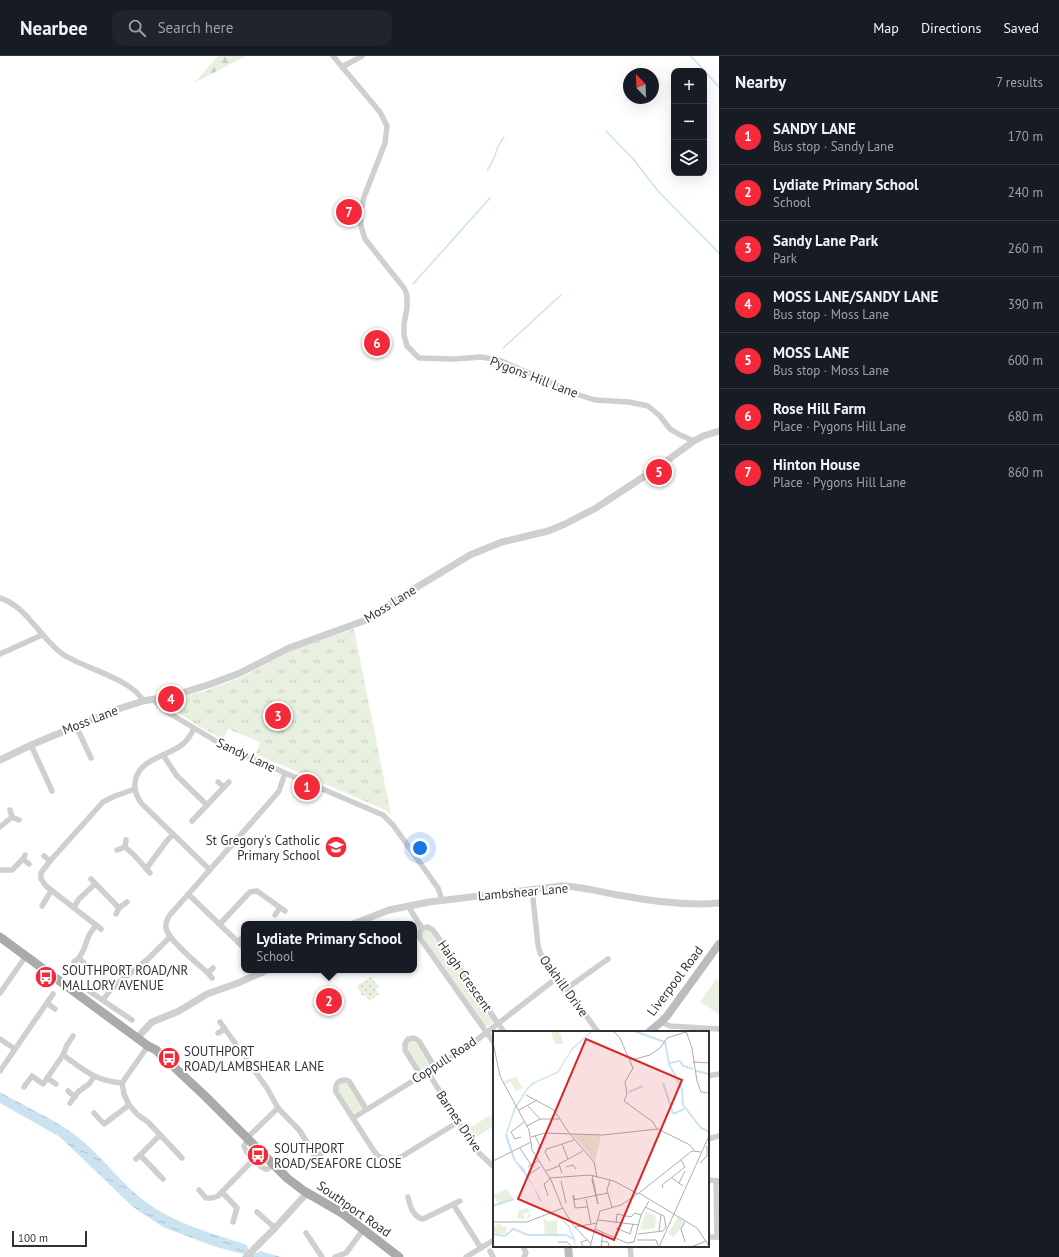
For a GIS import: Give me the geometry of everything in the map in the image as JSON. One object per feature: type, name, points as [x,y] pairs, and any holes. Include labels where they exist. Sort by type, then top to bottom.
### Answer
[{"type":"main road","name":"Southport Road","points":[[0,937],[148,1046],[156,1050],[248,1138],[287,1178],[307,1193],[342,1214],[399,1257]]},
{"type":"main road","name":"Liverpool Road","points":[[650,1031],[661,1022],[719,944]]},
{"type":"main road","points":[[568,1247],[569,1257]]},
{"type":"street","name":"Pygons Hill Lane","points":[[333,56],[380,112],[387,126],[384,143],[364,197],[360,214],[361,226],[365,239],[402,284],[408,296],[404,324],[404,335],[407,346],[419,358],[454,359],[481,357],[499,360],[579,395],[595,400],[630,402],[648,406],[660,416],[670,428],[680,435],[694,441]]},
{"type":"street","points":[[342,66],[362,56]]},
{"type":"street","name":"Moss Lane","points":[[0,760],[76,726],[143,701],[178,694],[215,683],[240,673],[289,648],[369,619],[394,601],[470,555],[507,541],[548,531],[596,508],[654,470],[694,441],[703,436],[719,431]]},
{"type":"street","points":[[0,598],[9,602],[22,612],[42,635],[64,655],[129,686],[139,694],[143,701]]},
{"type":"street","points":[[0,654],[42,635]]},
{"type":"street","name":"Sandy Lane","points":[[153,699],[164,710],[214,740],[285,773],[378,812],[387,818],[393,824],[438,888],[442,900]]},
{"type":"street","points":[[76,726],[91,758]]},
{"type":"street","points":[[194,729],[184,744],[148,763],[139,770],[135,780],[134,789],[141,804],[210,870]]},
{"type":"street","points":[[31,745],[52,791]]},
{"type":"street","points":[[163,755],[177,776],[207,805]]},
{"type":"street","points":[[213,968],[210,975],[170,937],[166,928],[167,920],[188,894],[275,796],[279,791],[285,773]]},
{"type":"street","points":[[218,782],[224,787]]},
{"type":"street","points":[[192,821],[229,782]]},
{"type":"street","points":[[101,929],[51,891],[44,883],[41,876],[42,871],[102,802],[134,789]]},
{"type":"street","points":[[10,810],[12,817]]},
{"type":"street","points":[[12,817],[19,820]]},
{"type":"street","points":[[0,827],[12,817]]},
{"type":"street","points":[[125,847],[148,871],[166,842],[173,834]]},
{"type":"street","points":[[125,847],[126,840]]},
{"type":"street","points":[[117,850],[125,847]]},
{"type":"street","points":[[44,856],[50,861]]},
{"type":"street","points":[[0,870],[12,870],[24,857],[28,864]]},
{"type":"street","points":[[74,907],[93,882],[119,908]]},
{"type":"street","name":"Lambshear Lane","points":[[361,921],[389,910],[442,900],[568,886],[669,903],[719,903]]},
{"type":"street","name":"Oakhill Drive","points":[[532,889],[539,949],[544,960],[597,1031]]},
{"type":"street","points":[[42,906],[51,891]]},
{"type":"street","points":[[220,924],[250,892],[257,891],[282,910],[275,915]]},
{"type":"street","points":[[188,894],[241,945]]},
{"type":"street","points":[[116,914],[119,908],[127,902]]},
{"type":"street","name":"Haigh Crescent","points":[[409,906],[410,911],[422,928]]},
{"type":"street","points":[[84,963],[77,960],[96,924]]},
{"type":"street","name":"Haigh Crescent","points":[[422,928],[428,927],[433,930],[503,1031]]},
{"type":"street","name":"Haigh Crescent","points":[[422,928],[420,938],[493,1042]]},
{"type":"street","points":[[103,1000],[111,989],[148,959],[170,937]]},
{"type":"street","points":[[238,942],[241,939]]},
{"type":"street","points":[[0,993],[26,956]]},
{"type":"street","points":[[566,989],[608,959]]},
{"type":"street","points":[[138,1038],[151,1022],[179,1011],[207,994],[260,973]]},
{"type":"street","name":"Coppull Road","points":[[353,1118],[435,1068],[472,1043],[558,977]]},
{"type":"street","points":[[90,991],[132,1020]]},
{"type":"street","points":[[1,1068],[53,994]]},
{"type":"street","points":[[47,1003],[55,1009]]},
{"type":"street","points":[[220,1022],[267,1088],[278,1108],[300,1131],[315,1156]]},
{"type":"street","points":[[661,1022],[670,1026],[719,1029]]},
{"type":"street","points":[[218,1033],[225,1029]]},
{"type":"street","points":[[24,1087],[32,1076],[44,1084],[63,1055],[73,1036]]},
{"type":"street","points":[[421,1076],[405,1050],[405,1044],[408,1040],[414,1038],[419,1041],[435,1068]]},
{"type":"street","points":[[0,1039],[15,1049]]},
{"type":"street","points":[[148,1046],[122,1083],[124,1094],[129,1105],[148,1122],[182,1158]]},
{"type":"street","points":[[63,1055],[94,1077],[114,1083],[122,1083]]},
{"type":"street","name":"Barnes Drive","points":[[428,1072],[474,1147],[493,1166]]},
{"type":"street","points":[[709,1076],[719,1074]]},
{"type":"street","points":[[70,1103],[78,1092],[89,1084],[94,1077]]},
{"type":"street","points":[[47,1078],[56,1084]]},
{"type":"street","points":[[366,1109],[350,1082],[344,1079],[336,1084],[336,1092],[376,1154],[381,1158],[388,1160],[401,1157],[458,1122]]},
{"type":"street","points":[[68,1091],[75,1097]]},
{"type":"street","points":[[94,1113],[104,1124],[129,1105]]},
{"type":"street","points":[[273,1164],[268,1169],[265,1169],[253,1160],[244,1146],[248,1138],[278,1108]]},
{"type":"street","points":[[160,1135],[138,1157],[163,1179]]},
{"type":"street","points":[[709,1139],[719,1136]]},
{"type":"street","points":[[310,1162],[315,1156],[325,1152]]},
{"type":"street","points":[[199,1190],[206,1198],[218,1196],[253,1160]]},
{"type":"street","points":[[718,1181],[718,1237]]},
{"type":"street","points":[[222,1192],[237,1208],[234,1222]]},
{"type":"street","points":[[248,1256],[276,1228],[307,1193]]},
{"type":"street","points":[[408,1198],[413,1212],[420,1219],[426,1218],[460,1201]]},
{"type":"street","points":[[453,1204],[481,1248]]},
{"type":"street","points":[[257,1212],[276,1228]]},
{"type":"street","points":[[335,1257],[346,1254],[363,1230]]},
{"type":"street","points":[[306,1233],[322,1257]]},
{"type":"street","points":[[466,1257],[493,1241]]},
{"type":"street","points":[[523,1247],[526,1253],[524,1257]]},
{"type":"street","points":[[630,1247],[631,1257]]},
{"type":"street","points":[[490,1251],[493,1257]]},
{"type":"green space","points":[[218,56],[246,56],[194,83]]},
{"type":"green space","points":[[354,629],[391,815],[385,810],[256,754],[260,742],[228,729],[223,739],[165,705],[166,700],[205,691],[242,677],[293,650]]},
{"type":"green space","points":[[424,930],[429,930],[434,935],[494,1021],[485,1028],[425,942],[422,935]]},
{"type":"green space","points":[[371,977],[379,987],[376,989],[379,994],[369,1001],[365,995],[363,997],[357,986]]},
{"type":"green space","points":[[716,979],[719,981],[719,1014],[700,1002]]},
{"type":"green space","points":[[412,1040],[417,1043],[430,1065],[429,1068],[421,1072],[406,1048]]},
{"type":"green space","points":[[345,1082],[348,1084],[362,1107],[361,1110],[354,1113],[352,1113],[338,1091],[338,1087],[341,1083]]},
{"type":"green space","points":[[493,1114],[493,1127],[474,1138],[468,1129]]},
{"type":"water","points":[[0,1092],[74,1134],[137,1195],[162,1212],[203,1231],[247,1245],[248,1249],[257,1253],[260,1251],[281,1257],[252,1257],[248,1253],[243,1254],[213,1246],[163,1227],[133,1207],[60,1137],[0,1103]]},
{"type":"waterway","points":[[691,56],[719,87]]},
{"type":"waterway","points":[[606,131],[634,160],[658,191],[719,253]]},
{"type":"waterway","points":[[487,170],[504,137]]},
{"type":"waterway","points":[[413,284],[490,198]]},
{"type":"waterway","points":[[503,348],[561,295]]},
{"type":"place","name":"Hinton House","points":[[349,212]]},
{"type":"place","name":"Rose Hill Farm","points":[[377,343]]},
{"type":"place","name":"MOSS LANE","points":[[659,472]]},
{"type":"place","name":"MOSS LANE/SANDY LANE","points":[[171,699]]},
{"type":"place","name":"Sandy Lane Park","points":[[278,716]]},
{"type":"place","name":"SANDY LANE","points":[[307,787]]},
{"type":"place","name":"St Gregory's Catholic Primary School","points":[[336,847]]},
{"type":"place","name":"SOUTHPORT ROAD/NR MALLORY AVENUE","points":[[46,977]]},
{"type":"place","name":"Lydiate Primary School","points":[[329,1001]]},
{"type":"place","name":"SOUTHPORT ROAD/LAMBSHEAR LANE","points":[[169,1058]]},
{"type":"place","name":"SOUTHPORT ROAD/SEAFORE CLOSE","points":[[258,1155]]}]
